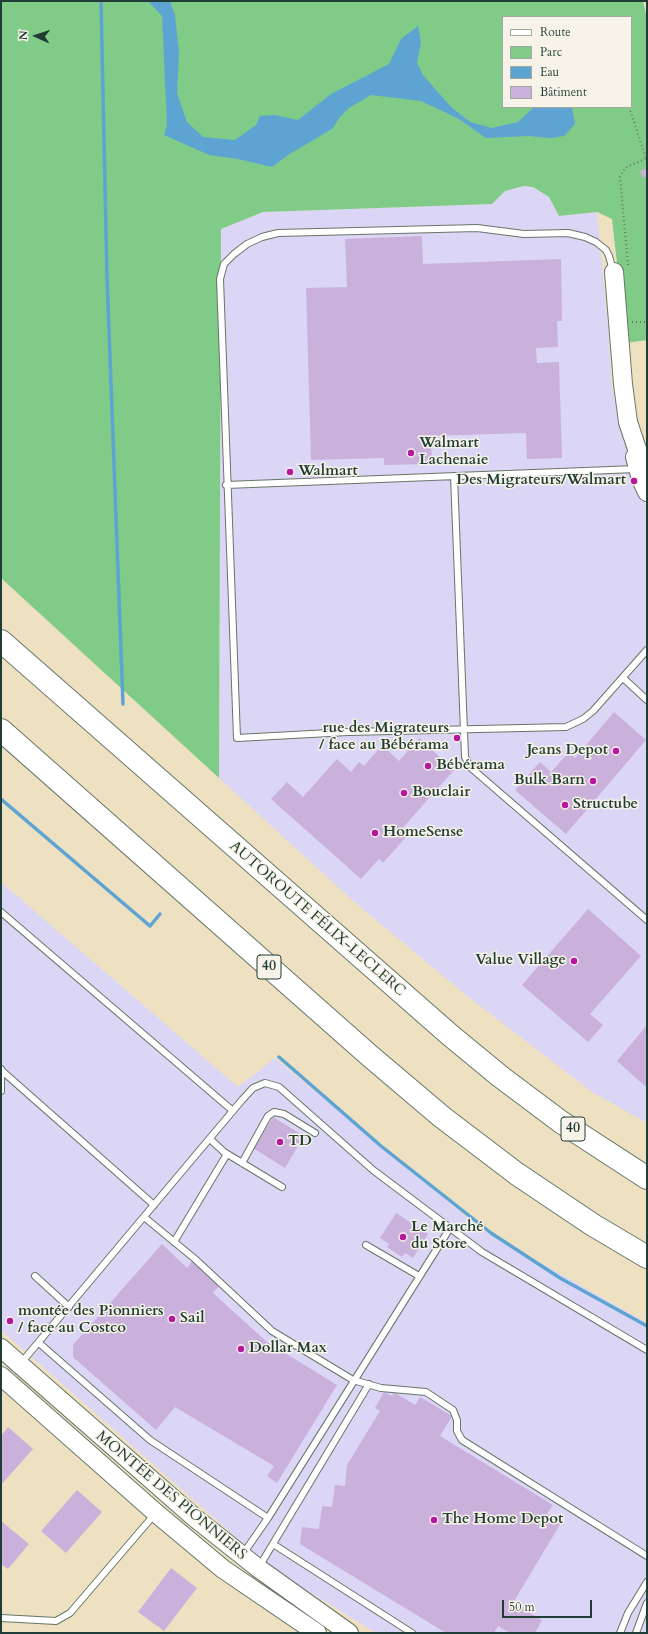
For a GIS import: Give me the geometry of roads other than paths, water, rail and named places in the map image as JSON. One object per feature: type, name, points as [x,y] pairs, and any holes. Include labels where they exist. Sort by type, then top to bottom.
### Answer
[{"type":"highway","name":"AUTOROUTE FÉLIX-LECLERC","points":[[1,641],[444,1030],[501,1077],[561,1122],[647,1178]]},
{"type":"highway","name":"40","points":[[1,730],[375,1061],[447,1121],[517,1174],[593,1225],[647,1257]]},
{"type":"street","points":[[614,272],[623,384],[631,432],[643,468],[647,492]]},
{"type":"street","name":"MONTÉE DES PIONNIERS","points":[[1,1348],[153,1483],[242,1556],[349,1633]]},
{"type":"street","points":[[3,1380],[20,1365]]},
{"type":"street","name":"MONTÉE DES PIONNIERS","points":[[3,1380],[223,1569],[317,1633]]},
{"type":"lane","points":[[614,272],[606,250],[596,242],[585,237],[568,233],[524,234],[477,228],[278,233],[262,237],[248,244],[234,254],[224,264],[220,279],[226,486],[237,738],[339,732],[566,727],[583,719],[593,711],[647,650]]},
{"type":"lane","points":[[226,486],[628,470],[643,468]]},
{"type":"lane","points":[[454,476],[465,757],[470,767],[647,920]]},
{"type":"lane","points":[[623,678],[647,700]]},
{"type":"lane","points":[[1,912],[233,1111]]},
{"type":"lane","points":[[1,1069],[1,1091]]},
{"type":"lane","points":[[1,1069],[154,1205]]},
{"type":"lane","points":[[20,1365],[233,1111],[253,1088],[265,1083],[279,1087],[373,1170],[482,1252],[647,1350]]},
{"type":"lane","points":[[242,1163],[268,1116],[274,1112],[284,1114],[315,1132]]},
{"type":"lane","points":[[210,1139],[227,1154],[282,1187]]},
{"type":"lane","points":[[174,1242],[227,1154]]},
{"type":"lane","points":[[144,1218],[195,1259],[272,1331],[353,1380],[381,1388],[426,1392],[453,1410],[457,1431],[462,1440],[647,1556]]},
{"type":"lane","points":[[242,1556],[268,1518],[353,1380],[450,1228]]},
{"type":"lane","points":[[366,1245],[419,1276]]},
{"type":"lane","points":[[35,1276],[69,1307]]},
{"type":"lane","points":[[39,1343],[150,1440],[268,1518]]},
{"type":"lane","points":[[258,1568],[369,1384]]},
{"type":"lane","points":[[1,1618],[56,1621],[70,1613],[156,1513]]},
{"type":"lane","points":[[273,1544],[412,1633]]},
{"type":"lane","points":[[620,1633],[628,1613],[647,1582]]},
{"type":"lane","points":[[636,1633],[647,1603]]},
{"type":"water","points":[[148,1],[170,1],[175,15],[179,53],[177,93],[187,122],[203,137],[235,140],[256,125],[260,116],[275,115],[298,120],[331,94],[389,64],[401,39],[418,26],[421,43],[417,63],[423,75],[451,107],[470,122],[492,128],[518,122],[533,108],[572,108],[575,124],[564,136],[551,138],[528,136],[486,138],[459,119],[421,101],[371,95],[349,108],[340,117],[332,129],[288,155],[272,167],[238,159],[209,155],[164,135],[167,125],[162,16]]},
{"type":"waterway","points":[[101,1],[107,277],[123,704]]},
{"type":"waterway","points":[[1,799],[150,926],[160,914]]},
{"type":"waterway","points":[[279,1057],[381,1146],[491,1233],[560,1278],[647,1326]]},
{"type":"place","name":"Walmart Lachenaie","points":[[411,453]]},
{"type":"place","name":"Walmart","points":[[290,472]]},
{"type":"place","name":"Des Migrateurs/Walmart","points":[[634,481]]},
{"type":"place","name":"rue des Migrateurs / face au Bébérama","points":[[457,738]]},
{"type":"place","name":"Jeans Depot","points":[[616,751]]},
{"type":"place","name":"Bébérama","points":[[428,766]]},
{"type":"place","name":"Bulk Barn","points":[[593,781]]},
{"type":"place","name":"Bouclair","points":[[404,793]]},
{"type":"place","name":"Structube","points":[[565,805]]},
{"type":"place","name":"HomeSense","points":[[375,833]]},
{"type":"place","name":"Value Village","points":[[574,961]]},
{"type":"place","name":"TD","points":[[280,1142]]},
{"type":"place","name":"Le Marché du Store","points":[[403,1237]]},
{"type":"place","name":"Sail","points":[[172,1319]]},
{"type":"place","name":"montée des Pionniers / face au Costco","points":[[10,1321]]},
{"type":"place","name":"Dollar Max","points":[[241,1349]]},
{"type":"place","name":"The Home Depot","points":[[434,1520]]}]
